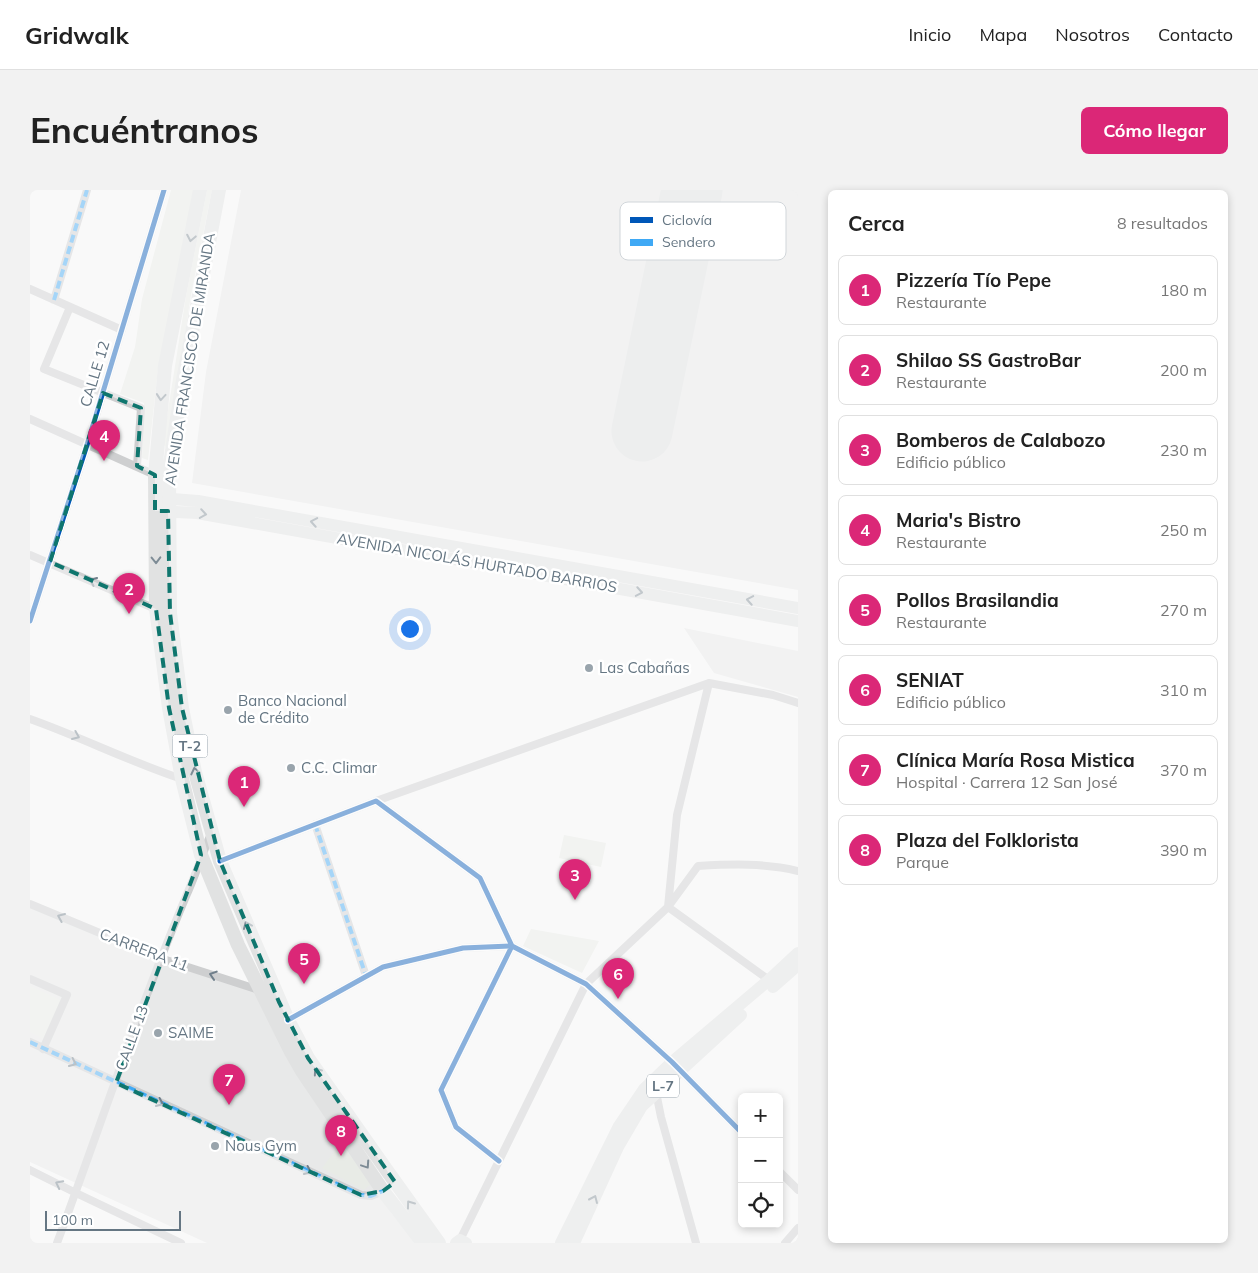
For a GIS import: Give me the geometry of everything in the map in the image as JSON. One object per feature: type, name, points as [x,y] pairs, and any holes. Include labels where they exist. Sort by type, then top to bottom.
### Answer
[{"type":"highway","name":"AVENIDA FRANCISCO DE MIRANDA","points":[[200,190],[165,366],[155,475],[162,505],[170,613],[182,708],[195,772],[220,861],[274,1005],[302,1071],[383,1191],[424,1237],[439,1243]]},
{"type":"highway","name":"AVENIDA FRANCISCO DE MIRANDA","points":[[219,190],[162,505],[156,610],[169,708],[182,779],[201,855],[238,945],[259,990],[288,1020],[308,1058],[395,1182],[424,1237]]},
{"type":"highway","points":[[383,1191],[395,1182]]},
{"type":"main road","name":"AVENIDA NICOLÁS HURTADO BARRIOS","points":[[162,505],[198,501],[798,608]]},
{"type":"main road","name":"AVENIDA NICOLÁS HURTADO BARRIOS","points":[[162,505],[197,513],[798,621]]},
{"type":"main road","name":"L-7","points":[[574,1243],[618,1147],[642,1106],[656,1092],[676,1066],[798,953]]},
{"type":"main road","name":"L-7","points":[[560,1243],[619,1126],[644,1090],[676,1066],[798,965]]},
{"type":"street","points":[[54,300],[87,190]]},
{"type":"street","name":"CALLE 12","points":[[30,621],[103,394],[164,190]]},
{"type":"street","points":[[30,290],[122,330]]},
{"type":"street","points":[[70,307],[44,369],[141,408],[137,466]]},
{"type":"street","points":[[30,419],[155,475]]},
{"type":"street","points":[[30,555],[50,562],[156,610],[170,613]]},
{"type":"street","points":[[668,907],[677,815],[709,683]]},
{"type":"street","points":[[220,861],[376,800],[709,683],[773,695],[798,703]]},
{"type":"street","points":[[30,719],[182,779]]},
{"type":"street","points":[[376,800],[480,878],[512,946]]},
{"type":"street","points":[[315,824],[366,976]]},
{"type":"street","name":"CALLE 13","points":[[57,1243],[160,958],[211,834]]},
{"type":"street","points":[[461,1242],[586,984],[668,907],[698,866],[738,864],[781,867],[798,871]]},
{"type":"street","name":"CARRERA 11","points":[[30,904],[160,958],[259,990]]},
{"type":"street","points":[[668,907],[769,980]]},
{"type":"street","points":[[499,1161],[456,1127],[441,1090],[512,946]]},
{"type":"street","points":[[288,1020],[383,967],[463,948],[512,946],[586,984],[676,1066],[738,1129]]},
{"type":"street","points":[[30,979],[67,995],[43,1049]]},
{"type":"street","points":[[30,1042],[361,1195],[371,1196],[383,1191]]},
{"type":"street","points":[[656,1092],[661,1117],[696,1243]]},
{"type":"street","points":[[30,1170],[181,1243]]},
{"type":"street","points":[[783,1175],[798,1190]]},
{"type":"street","points":[[785,1243],[798,1228]]},
{"type":"highlighted area","points":[[103,393],[141,408],[137,466],[155,475],[155,511],[168,511],[170,613],[182,708],[220,861],[279,1002],[308,1058],[395,1182],[383,1191],[361,1195],[116,1083],[201,855],[169,708],[156,609],[50,562]]},
{"type":"shaded area","points":[[171,190],[196,190],[158,369],[148,460],[142,458],[144,403],[120,394],[135,347],[142,299]]},
{"type":"shaded area","points":[[207,190],[212,190],[191,295],[167,450],[163,442],[186,296]]},
{"type":"shaded area","points":[[241,190],[798,190],[798,590],[192,483],[206,372]]},
{"type":"shaded area","points":[[684,628],[798,651],[798,697],[714,673]]},
{"type":"shaded area","points":[[564,835],[606,843],[601,867],[559,858]]},
{"type":"shaded area","points":[[30,906],[255,992],[290,1061],[392,1214],[416,1243],[207,1243],[30,1162]]},
{"type":"shaded area","points":[[531,929],[599,941],[582,973],[523,946]]},
{"type":"shaded area","points":[[30,986],[62,1001],[44,1039],[30,1032]]},
{"type":"shaded area","points":[[341,1143],[371,1184],[364,1190],[322,1168]]},
{"type":"runway","points":[[690,202],[692,190]]},
{"type":"runway","points":[[642,431],[677,260]]},
{"type":"marked path","points":[[54,300],[87,190]]},
{"type":"marked path","points":[[315,824],[366,976]]},
{"type":"marked path","points":[[30,1042],[361,1195],[371,1196],[383,1191]]},
{"type":"cycle path","points":[[30,621],[87,445],[164,190]]},
{"type":"cycle path","points":[[220,861],[376,801],[480,878],[512,946],[463,948],[383,967],[288,1020]]},
{"type":"cycle path","points":[[499,1161],[456,1127],[441,1090],[512,946],[586,984],[672,1062],[738,1129]]},
{"type":"place","name":"Maria's Bistro","points":[[104,461]]},
{"type":"place","name":"Shilao SS GastroBar","points":[[129,614]]},
{"type":"place","name":"Las Cabañas","points":[[589,668]]},
{"type":"place","name":"Banco Nacional de Crédito","points":[[228,710]]},
{"type":"place","name":"C.C. Climar","points":[[291,768]]},
{"type":"place","name":"Pizzería Tío Pepe","points":[[244,807]]},
{"type":"place","name":"Bomberos de Calabozo","points":[[575,900]]},
{"type":"place","name":"Pollos Brasilandia","points":[[304,984]]},
{"type":"place","name":"SENIAT","points":[[618,999]]},
{"type":"place","name":"SAIME","points":[[158,1033]]},
{"type":"place","name":"Clínica María Rosa Mistica","points":[[229,1105]]},
{"type":"place","name":"Nous Gym","points":[[215,1146]]},
{"type":"place","name":"Plaza del Folklorista","points":[[341,1156]]}]
